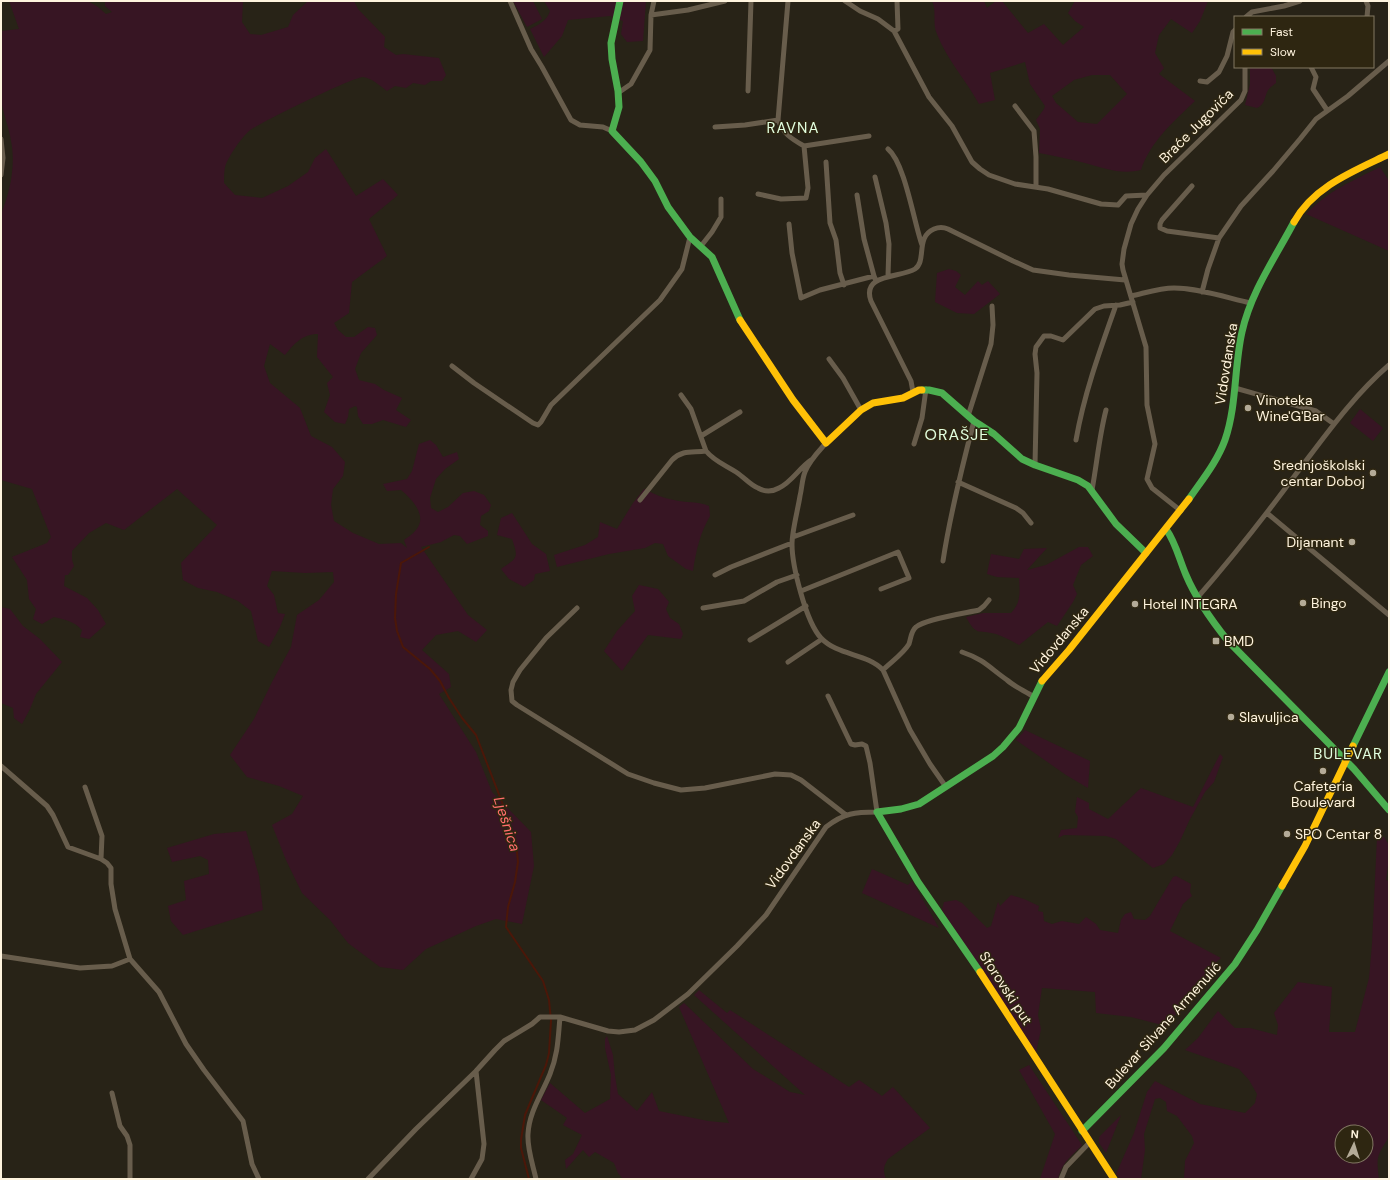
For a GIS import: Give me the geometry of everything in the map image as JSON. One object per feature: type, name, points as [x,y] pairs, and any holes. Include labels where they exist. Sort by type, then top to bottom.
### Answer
[{"type":"street","points":[[510,1],[531,49],[571,120],[580,125],[603,127],[612,131],[641,162],[655,181],[668,207],[690,237],[712,257],[741,321],[793,400],[826,443]]},
{"type":"street","points":[[612,131],[619,109],[618,93],[614,79],[611,43],[620,1]]},
{"type":"street","points":[[618,93],[630,84],[650,50],[651,15],[654,1]]},
{"type":"street","points":[[651,15],[688,10],[725,1]]},
{"type":"street","points":[[748,91],[751,1]]},
{"type":"street","points":[[788,1],[778,120],[782,131],[804,146],[869,136]]},
{"type":"street","points":[[845,1],[878,19],[894,31],[929,97],[952,126],[972,162],[984,172],[1001,180],[1015,184],[1036,187],[1101,204],[1118,205],[1126,196],[1147,195]]},
{"type":"street","points":[[894,31],[898,29],[897,1]]},
{"type":"street","points":[[1247,16],[1252,12],[1284,6],[1300,1]]},
{"type":"street","points":[[1366,1],[1368,6],[1367,16]]},
{"type":"street","points":[[1200,81],[1207,82],[1219,72],[1228,56],[1234,31]]},
{"type":"street","points":[[1202,292],[1219,238],[1223,230],[1241,206],[1273,171],[1316,119],[1348,96],[1389,61]]},
{"type":"street","name":"Braće Jugovića","points":[[1181,511],[1152,488],[1147,479],[1155,444],[1147,405],[1146,347],[1125,280],[1122,264],[1124,248],[1131,224],[1147,195],[1164,176],[1241,100],[1245,91],[1245,68]]},
{"type":"street","points":[[1312,68],[1316,76],[1314,90],[1327,110]]},
{"type":"street","points":[[1015,106],[1034,131],[1036,187]]},
{"type":"street","points":[[715,127],[745,125],[778,120]]},
{"type":"street","points":[[1,139],[3,158],[1,175]]},
{"type":"street","points":[[758,194],[781,199],[806,198],[808,188],[804,146]]},
{"type":"street","points":[[888,149],[895,156],[899,165],[922,245]]},
{"type":"street","name":"Vidovdanska","points":[[476,1070],[504,1041],[532,1024],[540,1017],[554,1016],[608,1031],[619,1032],[635,1030],[654,1020],[688,994],[766,915],[822,832],[836,819],[860,812],[877,812],[909,808],[924,801],[946,787],[993,756],[1003,747],[1019,728],[1026,716],[1042,680],[1070,650],[1181,511],[1218,456],[1231,414],[1242,332],[1251,303],[1264,275],[1299,213],[1308,202],[1327,187],[1389,154]]},
{"type":"street","points":[[826,162],[830,224],[836,240],[840,273],[844,285]]},
{"type":"street","points":[[875,177],[886,223],[889,244],[888,276]]},
{"type":"street","points":[[1192,186],[1162,220],[1160,228],[1167,231],[1219,238]]},
{"type":"street","points":[[857,195],[864,239],[875,279],[869,295],[911,381],[913,392]]},
{"type":"street","points":[[701,246],[721,217],[721,199]]},
{"type":"street","points":[[789,224],[792,253],[802,298],[820,290],[908,272],[917,268],[920,263],[922,245],[925,237],[931,230],[944,228],[1034,270],[1068,275],[1125,280]]},
{"type":"street","points":[[452,366],[474,383],[538,425],[551,405],[660,300],[682,269],[690,237]]},
{"type":"street","points":[[1035,465],[1037,373],[1035,354],[1036,347],[1042,337],[1046,335],[1065,340],[1095,309],[1104,306],[1116,306],[1132,299],[1170,288],[1202,292],[1251,303]]},
{"type":"street","points":[[943,561],[946,539],[971,418],[991,344],[993,325],[992,306]]},
{"type":"street","points":[[1076,440],[1084,401],[1097,356],[1116,306]]},
{"type":"street","points":[[829,359],[843,378],[861,410]]},
{"type":"street","points":[[1197,598],[1267,513],[1334,424],[1361,392],[1389,365]]},
{"type":"street","points":[[1235,388],[1316,411],[1334,424]]},
{"type":"street","points":[[914,444],[922,418],[926,389]]},
{"type":"street","points":[[681,395],[690,409],[706,451],[711,458],[737,473],[759,489],[768,491],[778,489],[787,484],[798,470],[812,459],[826,443],[861,410],[873,403],[903,398],[913,392],[926,389],[942,393],[971,418],[989,430],[1022,459],[1078,480],[1092,490],[1111,518],[1146,553]]},
{"type":"street","points":[[1092,490],[1101,430],[1106,410]]},
{"type":"street","points":[[701,436],[740,412]]},
{"type":"street","points":[[640,500],[678,454],[706,451]]},
{"type":"street","points":[[812,459],[804,473],[792,540],[801,591],[814,627],[822,639],[837,649],[876,665],[882,670],[910,730],[930,764],[946,787]]},
{"type":"street","points":[[958,482],[1016,508],[1032,523]]},
{"type":"street","points":[[1267,513],[1389,615]]},
{"type":"street","points":[[715,575],[792,540],[853,515]]},
{"type":"street","points":[[1166,529],[1174,540],[1182,564],[1197,598],[1206,613],[1228,641],[1346,761],[1389,810]]},
{"type":"street","points":[[801,591],[898,552],[909,578],[881,589]]},
{"type":"street","points":[[703,608],[744,601],[777,582],[797,575]]},
{"type":"street","points":[[882,670],[909,644],[914,629],[919,625],[931,620],[979,610],[988,600]]},
{"type":"street","points":[[750,640],[806,606]]},
{"type":"street","points":[[577,608],[546,638],[520,670],[513,682],[511,690],[512,700],[517,705],[628,774],[654,783],[681,790],[704,788],[775,774],[791,775],[801,780],[846,815]]},
{"type":"street","points":[[788,662],[822,639]]},
{"type":"street","points":[[962,652],[974,656],[986,663],[1008,681],[1034,697]]},
{"type":"street","name":"Bulevar Silvane Armenulić","points":[[1082,1131],[1164,1048],[1235,964],[1257,930],[1305,846],[1389,672]]},
{"type":"street","points":[[828,696],[851,744],[864,744],[866,746],[877,812]]},
{"type":"street","points":[[1,766],[47,806],[53,815],[68,847],[101,859],[111,868],[111,884],[115,909],[130,959],[159,992],[186,1044],[243,1121],[252,1164],[259,1179]]},
{"type":"street","points":[[85,786],[102,836],[101,859]]},
{"type":"street","name":"Sforovski put","points":[[877,812],[918,882],[982,975],[1114,1179]]},
{"type":"street","points":[[1,956],[80,968],[112,966],[130,959]]},
{"type":"street","points":[[536,1179],[528,1146],[528,1134],[531,1115],[550,1075],[555,1059],[559,1042],[560,1018]]},
{"type":"street","points":[[368,1179],[476,1070]]},
{"type":"street","points":[[471,1179],[482,1159],[484,1144],[476,1070]]},
{"type":"street","points":[[112,1093],[120,1126],[127,1136],[130,1145],[130,1179]]},
{"type":"street","points":[[1061,1179],[1066,1167],[1090,1142]]},
{"type":"shaded area","points":[[9,1],[88,1],[106,14],[112,12],[105,6],[105,1],[243,1],[242,22],[250,34],[261,35],[288,27],[293,15],[308,1],[354,1],[358,9],[385,37],[384,47],[396,55],[403,54],[439,58],[446,75],[442,81],[431,81],[425,85],[413,83],[406,88],[395,86],[387,91],[373,81],[363,77],[342,84],[256,126],[242,138],[229,158],[225,167],[224,183],[235,195],[262,198],[288,186],[308,172],[315,158],[326,149],[356,196],[383,179],[398,195],[369,219],[387,256],[352,282],[349,313],[334,323],[338,330],[346,337],[354,337],[368,327],[375,328],[377,335],[361,353],[355,369],[359,380],[375,384],[402,398],[396,410],[411,420],[406,427],[383,420],[372,424],[363,424],[358,416],[357,407],[355,406],[349,409],[345,424],[335,422],[324,412],[330,395],[327,383],[333,377],[317,357],[318,334],[312,334],[299,340],[285,355],[270,344],[264,366],[270,383],[300,408],[311,436],[332,447],[345,462],[343,476],[333,489],[331,505],[334,521],[353,533],[379,544],[401,543],[407,548],[404,540],[415,531],[419,525],[420,519],[417,508],[410,498],[401,490],[387,491],[383,484],[407,479],[412,471],[419,444],[430,440],[436,445],[443,457],[457,452],[459,459],[445,469],[436,479],[430,498],[431,508],[438,512],[448,507],[463,493],[474,491],[484,495],[491,505],[489,511],[481,516],[480,525],[488,531],[488,536],[467,544],[460,536],[454,535],[441,542],[421,547],[468,615],[487,630],[476,642],[458,631],[436,635],[422,650],[449,674],[451,687],[439,694],[476,752],[492,792],[531,832],[534,866],[522,924],[496,919],[476,926],[426,949],[403,970],[380,967],[348,943],[330,920],[302,893],[286,860],[272,825],[292,814],[303,796],[279,786],[247,777],[230,755],[254,719],[291,647],[297,615],[319,600],[334,582],[333,572],[305,573],[272,571],[267,586],[274,595],[278,613],[285,614],[269,647],[258,641],[251,611],[238,601],[217,592],[198,588],[183,580],[181,563],[217,525],[177,489],[124,530],[106,523],[89,533],[72,551],[74,566],[68,575],[65,575],[64,586],[87,598],[98,610],[106,624],[89,639],[80,637],[82,630],[69,621],[54,617],[42,624],[33,619],[36,609],[29,599],[27,580],[12,557],[47,543],[51,537],[32,489],[1,480],[1,214],[9,188],[13,159],[10,136],[1,99],[1,31],[19,29]]},
{"type":"shaded area","points":[[513,1],[533,1],[542,19],[527,27]]},
{"type":"shaded area","points":[[544,1],[646,1],[643,41],[627,42],[621,34],[623,21],[610,16],[568,20],[562,36],[544,57],[530,29],[542,22],[549,14],[550,11]]},
{"type":"shaded area","points":[[932,1],[984,1],[987,8],[996,1],[1002,1],[1028,33],[1044,24],[1063,45],[1084,27],[1075,21],[1068,13],[1075,1],[1208,1],[1200,21],[1192,33],[1171,19],[1159,35],[1155,53],[1164,68],[1159,74],[1195,101],[1164,132],[1150,150],[1141,170],[1126,172],[1113,170],[1039,153],[1040,129],[1036,120],[1045,106],[1030,84],[1025,62],[990,73],[995,100],[979,104],[941,43],[935,26]],"holes":[[[1092,75],[1110,75],[1127,94],[1097,124],[1078,122],[1056,103],[1052,96],[1074,80]]]},
{"type":"shaded area","points":[[1250,68],[1272,68],[1276,76],[1276,83],[1269,89],[1263,103],[1257,108],[1245,105],[1250,84]]},
{"type":"shaded area","points":[[1380,167],[1389,181],[1389,251],[1306,214],[1332,193]]},
{"type":"shaded area","points":[[949,269],[956,271],[961,275],[955,287],[965,295],[978,281],[982,285],[988,281],[1000,294],[974,314],[957,313],[935,302],[937,273]]},
{"type":"shaded area","points":[[1360,409],[1383,428],[1373,441],[1350,423]]},
{"type":"shaded area","points":[[644,489],[670,499],[701,503],[709,506],[710,516],[699,542],[693,571],[686,569],[668,556],[663,544],[655,543],[645,548],[609,554],[557,567],[554,555],[585,545],[598,537],[600,522],[617,529],[633,503]]},
{"type":"shaded area","points":[[512,513],[532,544],[546,554],[550,571],[535,574],[534,580],[524,587],[509,579],[501,569],[513,560],[516,554],[512,539],[497,535],[501,518]]},
{"type":"shaded area","points":[[1079,547],[1088,547],[1093,556],[1081,565],[1073,585],[1077,594],[1057,626],[1048,622],[1019,645],[996,634],[975,630],[966,617],[983,613],[1011,613],[1017,605],[1020,593],[1019,578],[997,577],[987,574],[991,554],[1019,559],[1024,549],[1047,548],[1027,570],[1046,565]]},
{"type":"shaded area","points":[[639,585],[658,589],[669,602],[666,609],[670,618],[679,624],[683,634],[681,639],[648,635],[622,671],[604,651],[617,631],[635,611],[632,596]]},
{"type":"shaded area","points":[[1,607],[10,609],[23,626],[40,639],[62,662],[36,694],[22,724],[14,718],[13,708],[1,703]]},
{"type":"shaded area","points":[[1025,730],[1090,761],[1088,788],[1066,775],[1016,740]]},
{"type":"shaded area","points":[[1220,754],[1223,757],[1214,782],[1205,792],[1180,841],[1172,855],[1164,864],[1153,868],[1116,839],[1106,836],[1064,835],[1058,838],[1061,830],[1077,828],[1078,817],[1075,812],[1077,797],[1089,803],[1089,809],[1108,819],[1141,788],[1193,807]]},
{"type":"shaded area","points":[[246,831],[259,876],[263,910],[183,935],[171,921],[168,906],[186,900],[184,881],[209,874],[208,860],[200,856],[172,862],[167,848],[214,834]]},
{"type":"shaded area","points":[[1377,837],[1384,837],[1389,845],[1386,880],[1389,881],[1389,1137],[1378,1156],[1379,1179],[1184,1179],[1185,1161],[1194,1143],[1192,1136],[1177,1116],[1167,1111],[1166,1102],[1160,1098],[1155,1099],[1144,1134],[1145,1150],[1141,1179],[1120,1179],[1116,1174],[1134,1133],[1147,1092],[1155,1081],[1200,1104],[1245,1113],[1255,1103],[1257,1094],[1249,1080],[1239,1069],[1185,1050],[1198,1038],[1218,1011],[1235,1028],[1250,1028],[1277,1035],[1278,1025],[1274,1013],[1298,982],[1332,987],[1329,1032],[1355,1032],[1369,978]]},
{"type":"shaded area","points":[[872,869],[908,885],[912,881],[939,928],[862,893]]},
{"type":"shaded area","points":[[1176,876],[1191,884],[1190,892],[1192,896],[1183,904],[1170,931],[1221,958],[1215,963],[1209,974],[1166,1026],[1131,1017],[1096,1013],[1095,992],[1042,988],[1038,1015],[1041,1029],[1036,1053],[942,910],[944,902],[956,900],[962,903],[987,928],[991,926],[998,902],[1000,906],[1011,895],[1039,906],[1038,911],[1043,912],[1044,921],[1052,924],[1062,921],[1079,924],[1086,917],[1096,924],[1100,930],[1118,933],[1121,920],[1125,914],[1131,912],[1134,919],[1145,920],[1150,916],[1173,877]]},
{"type":"shaded area","points":[[699,990],[727,1013],[730,1010],[849,1087],[859,1080],[882,1096],[893,1087],[930,1128],[888,1159],[884,1169],[886,1179],[623,1179],[618,1173],[614,1163],[595,1152],[589,1157],[583,1150],[566,1169],[565,1160],[573,1154],[582,1135],[563,1125],[567,1118],[541,1100],[550,1083],[585,1113],[610,1099],[611,1075],[605,1048],[605,1039],[607,1036],[613,1055],[618,1094],[637,1111],[652,1092],[659,1111],[708,1121],[729,1123],[679,1007],[684,1003],[753,1069],[790,1092],[805,1095],[694,995]]},
{"type":"shaded area","points":[[1029,1065],[1082,1145],[1064,1164],[1058,1179],[1040,1179],[1055,1134],[1019,1070]]},
{"type":"shaded area","points":[[1121,1115],[1106,1153],[1099,1143],[1099,1137]]},
{"type":"waterway","name":"Lješnica","points":[[429,547],[401,563],[396,594],[395,618],[397,631],[403,647],[430,669],[440,681],[462,718],[476,735],[505,810],[508,825],[516,844],[518,862],[515,882],[508,907],[506,927],[543,981],[549,1000],[551,1021],[549,1053],[546,1065],[525,1115],[521,1140],[521,1148],[529,1179]]},
{"type":"traffic: fast","points":[[620,1],[611,43],[619,107],[612,131],[641,162],[655,181],[668,207],[690,237],[712,257],[740,320]]},
{"type":"traffic: fast","points":[[1189,499],[1214,463],[1222,448],[1232,413],[1239,345],[1246,317],[1257,289],[1294,222]]},
{"type":"traffic: fast","points":[[922,390],[942,393],[974,421],[994,434],[1022,459],[1078,480],[1088,486],[1116,524],[1146,553]]},
{"type":"traffic: fast","points":[[1166,529],[1199,601],[1228,641],[1354,769],[1389,810]]},
{"type":"traffic: fast","points":[[1353,746],[1389,672]]},
{"type":"traffic: fast","points":[[980,972],[918,882],[877,812],[901,809],[919,804],[993,756],[1003,747],[1019,728],[1042,681]]},
{"type":"traffic: fast","points":[[1082,1131],[1164,1048],[1235,964],[1257,930],[1282,886]]},
{"type":"traffic: slow","points":[[1294,222],[1302,209],[1324,189],[1349,173],[1389,154]]},
{"type":"traffic: slow","points":[[740,320],[793,400],[826,443],[861,410],[873,403],[903,398],[922,390]]},
{"type":"traffic: slow","points":[[1042,681],[1069,650],[1189,499]]},
{"type":"traffic: slow","points":[[1282,886],[1305,846],[1353,746]]},
{"type":"traffic: slow","points":[[980,972],[1114,1179]]},
{"type":"place","name":"Vinoteka Wine'G'Bar","points":[[1248,408]]},
{"type":"place","name":"Srednjoškolski centar Doboj","points":[[1373,473]]},
{"type":"place","name":"Dijamant","points":[[1352,542]]},
{"type":"place","name":"Bingo","points":[[1303,603]]},
{"type":"place","name":"Hotel INTEGRA","points":[[1135,604]]},
{"type":"place","name":"BMD","points":[[1216,641]]},
{"type":"place","name":"Slavuljica","points":[[1231,717]]},
{"type":"place","name":"Cafeteria Boulevard","points":[[1323,771]]},
{"type":"place","name":"SPO Centar 8","points":[[1287,834]]},
{"type":"district","name":"RAVNA","points":[[793,128]]},
{"type":"district","name":"ORAŠJE","points":[[957,434]]},
{"type":"district","name":"BULEVAR","points":[[1348,754]]}]
